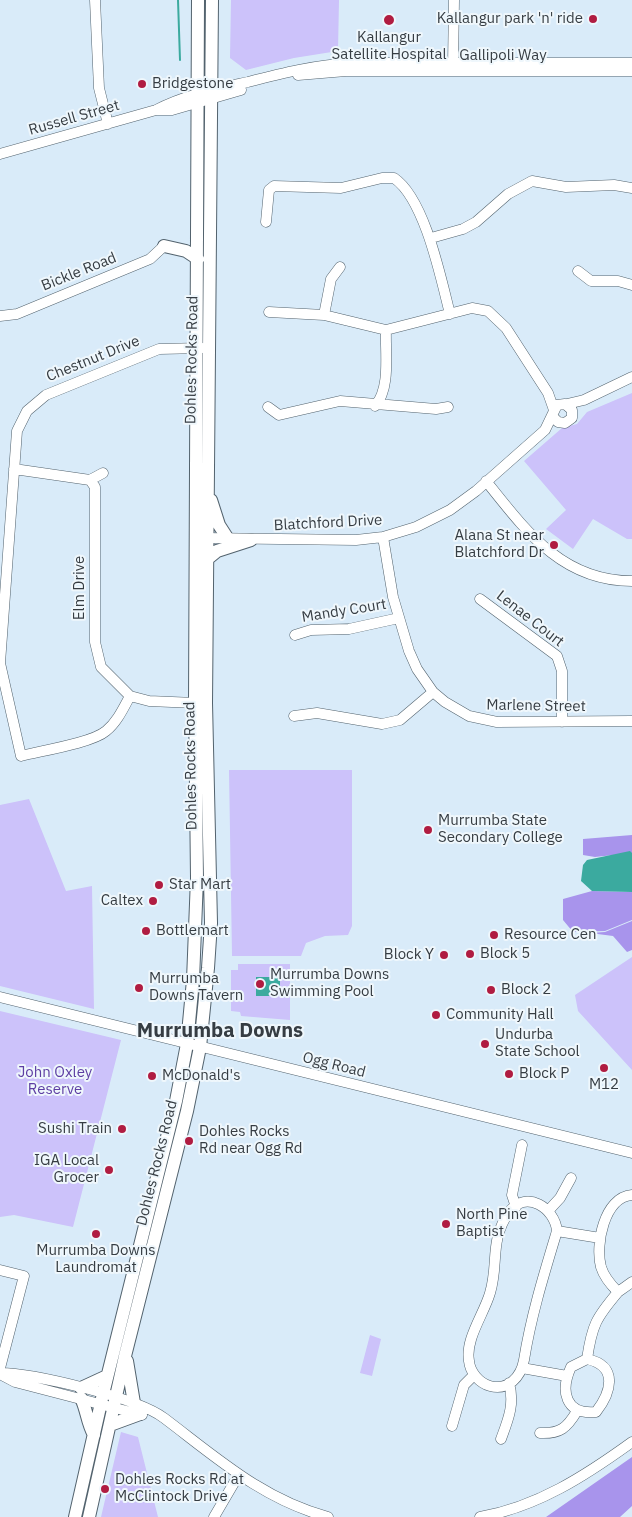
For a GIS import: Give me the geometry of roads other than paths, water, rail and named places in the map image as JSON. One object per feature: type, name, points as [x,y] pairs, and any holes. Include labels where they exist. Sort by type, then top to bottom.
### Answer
[{"type":"main road","name":"Dohles Rocks Road","points":[[75,1517],[107,1376],[176,1101],[187,1044],[196,932],[195,703],[202,538],[205,96],[198,0]]},
{"type":"main road","name":"Dohles Rocks Road","points":[[89,1517],[125,1356],[187,1111],[200,1047],[211,923],[206,764],[206,560],[202,538],[207,486],[198,260],[205,96],[212,0]]},
{"type":"main road","points":[[164,246],[186,251],[198,260]]},
{"type":"main road","points":[[207,486],[219,525],[228,539]]},
{"type":"main road","points":[[206,560],[217,551],[251,540]]},
{"type":"main road","points":[[110,1424],[137,1408],[125,1356]]},
{"type":"main road","points":[[94,1435],[88,1425],[86,1408],[81,1393],[107,1376]]},
{"type":"street","points":[[95,0],[99,88],[108,124]]},
{"type":"street","points":[[453,67],[454,0]]},
{"type":"street","name":"Gallipoli Way","points":[[205,96],[280,79],[318,73],[453,67],[632,63]]},
{"type":"street","name":"Gallipoli Way","points":[[453,67],[632,71]]},
{"type":"street","name":"Russell Street","points":[[0,154],[156,110],[170,103],[205,96]]},
{"type":"street","points":[[266,222],[269,190],[274,186],[341,188],[382,178],[394,178],[405,188],[430,238],[450,314]]},
{"type":"street","points":[[430,238],[463,229],[476,222],[508,194],[532,181],[566,187],[614,185],[632,188]]},
{"type":"street","name":"Bickle Road","points":[[0,316],[18,314],[150,260],[164,246]]},
{"type":"street","points":[[324,315],[331,279],[340,268]]},
{"type":"street","points":[[578,271],[591,281],[618,281],[632,286]]},
{"type":"street","points":[[269,312],[324,315],[386,330],[476,308],[494,315],[506,328],[548,393],[562,411]]},
{"type":"street","points":[[375,406],[384,388],[386,330]]},
{"type":"street","name":"Chestnut Drive","points":[[130,696],[120,715],[105,732],[86,740],[21,756],[0,663],[17,431],[27,411],[46,395],[159,349],[203,348]]},
{"type":"street","name":"Blatchford Drive","points":[[202,538],[350,540],[382,537],[416,527],[438,517],[468,498],[545,430],[562,411],[632,377]]},
{"type":"street","points":[[268,407],[279,415],[340,401],[375,406],[436,409],[448,407]]},
{"type":"street","points":[[14,469],[90,480],[103,473]]},
{"type":"street","name":"Elm Drive","points":[[90,480],[95,487],[95,642],[101,667],[130,696]]},
{"type":"street","points":[[486,481],[519,522],[554,556],[582,573],[610,581],[632,581]]},
{"type":"street","name":"Marlene Street","points":[[382,537],[399,618],[417,669],[433,692],[469,716],[482,720],[497,722],[632,722]]},
{"type":"street","name":"Lenae Court","points":[[480,599],[557,656],[562,671],[562,722]]},
{"type":"street","name":"Mandy Court","points":[[294,635],[311,630],[349,629],[399,618]]},
{"type":"street","points":[[294,716],[317,713],[382,724],[400,720],[433,692]]},
{"type":"street","points":[[130,696],[149,702],[195,703]]},
{"type":"street","name":"Ogg Road","points":[[0,997],[632,1153]]},
{"type":"street","points":[[516,1207],[512,1195],[522,1145]]},
{"type":"street","points":[[548,1210],[560,1198],[572,1178]]},
{"type":"street","points":[[618,1292],[605,1277],[601,1266],[600,1238],[613,1206],[624,1196],[632,1194]]},
{"type":"street","points":[[522,1203],[544,1205],[556,1223],[557,1231],[534,1311],[522,1368],[516,1379],[497,1388],[486,1385],[474,1375],[468,1361],[472,1341],[490,1292],[494,1247],[501,1227],[510,1211],[516,1207],[522,1203]]},
{"type":"street","points":[[557,1231],[600,1238]]},
{"type":"street","points":[[0,1270],[24,1276],[0,1368]]},
{"type":"street","points":[[587,1359],[591,1330],[606,1306],[618,1292],[632,1282]]},
{"type":"street","points":[[587,1359],[596,1361],[603,1367],[609,1377],[610,1390],[596,1412],[577,1411],[568,1401],[565,1390],[567,1376],[571,1367],[587,1359]]},
{"type":"street","points":[[522,1368],[567,1376]]},
{"type":"street","points":[[0,1374],[15,1382],[81,1393],[137,1408],[169,1423],[190,1437],[238,1476],[268,1494],[328,1517]]},
{"type":"street","points":[[452,1426],[464,1385],[474,1375]]},
{"type":"street","points":[[501,1439],[511,1411],[512,1395],[510,1383]]},
{"type":"street","points":[[540,1433],[554,1434],[568,1427],[577,1411]]},
{"type":"street","points":[[480,1517],[496,1516],[520,1508],[559,1490],[598,1467],[632,1442]]},
{"type":"street","points":[[214,1517],[238,1476]]},
{"type":"waterway","points":[[178,0],[180,60]]},
{"type":"place","name":"Kallangur park 'n' ride","points":[[593,19]]},
{"type":"place","name":"Kallangur Satellite Hospital","points":[[389,20]]},
{"type":"place","name":"Bridgestone","points":[[142,84]]},
{"type":"place","name":"Alana St near Blatchford Dr","points":[[554,545]]},
{"type":"place","name":"Murrumba State Secondary College","points":[[428,830]]},
{"type":"place","name":"Star Mart","points":[[159,885]]},
{"type":"place","name":"Caltex","points":[[153,901]]},
{"type":"place","name":"Bottlemart","points":[[146,931]]},
{"type":"place","name":"Resource Cen","points":[[494,935]]},
{"type":"place","name":"Block 5","points":[[470,954]]},
{"type":"place","name":"Block Y","points":[[444,955]]},
{"type":"place","name":"Murrumba Downs Swimming Pool","points":[[260,984]]},
{"type":"place","name":"Murrumba Downs Tavern","points":[[139,988]]},
{"type":"place","name":"Block 2","points":[[491,990]]},
{"type":"place","name":"Community Hall","points":[[436,1015]]},
{"type":"place","name":"Undurba State School","points":[[485,1044]]},
{"type":"place","name":"M12","points":[[604,1068]]},
{"type":"place","name":"Block P","points":[[509,1074]]},
{"type":"place","name":"McDonald's","points":[[152,1076]]},
{"type":"place","name":"Sushi Train","points":[[122,1129]]},
{"type":"place","name":"Dohles Rocks Rd near Ogg Rd","points":[[189,1141]]},
{"type":"place","name":"IGA Local Grocer","points":[[109,1170]]},
{"type":"place","name":"North Pine Baptist","points":[[446,1224]]},
{"type":"place","name":"Murrumba Downs Laundromat","points":[[96,1234]]},
{"type":"place","name":"Dohles Rocks Rd at McClintock Drive","points":[[105,1489]]},
{"type":"district","name":"Murrumba Downs","points":[[220,1031]]},
{"type":"park label","name":"John Oxley Reserve","points":[[55,1082]]}]
